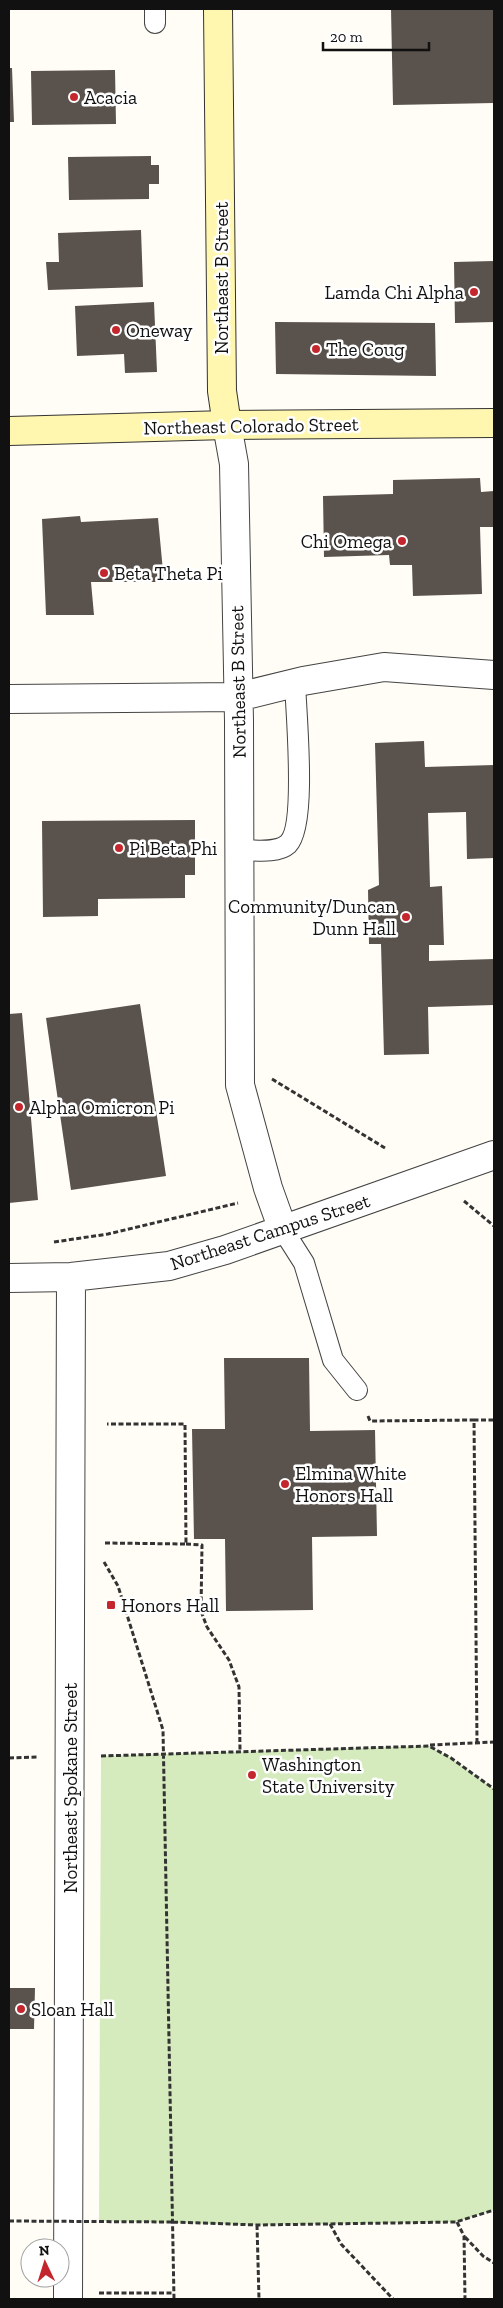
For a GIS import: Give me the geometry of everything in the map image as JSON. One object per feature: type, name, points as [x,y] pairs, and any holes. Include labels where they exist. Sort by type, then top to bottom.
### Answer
[{"type":"street","name":"Northeast B Street","points":[[218,9],[222,391],[234,464],[240,850],[240,1085],[270,1194],[283,1230]]},
{"type":"street","name":"Northeast Colorado Street","points":[[9,431],[227,425],[494,423]]},
{"type":"street","points":[[9,699],[238,696],[295,683],[384,667],[494,675]]},
{"type":"street","name":"Northeast Campus Street","points":[[9,1278],[71,1277],[169,1266],[225,1250],[494,1155]]},
{"type":"street","name":"Northeast Spokane Street","points":[[68,2299],[71,1277]]},
{"type":"lane","points":[[240,850],[279,849],[289,843],[295,833],[298,816],[298,782],[295,683]]},
{"type":"lane","points":[[283,1230],[304,1263],[333,1360],[357,1390]]},
{"type":"path","points":[[240,1059],[385,1148]]},
{"type":"path","points":[[53,1242],[108,1234],[191,1216],[270,1194]]},
{"type":"path","points":[[464,1201],[494,1226]]},
{"type":"path","points":[[474,1420],[477,1743]]},
{"type":"path","points":[[387,1421],[494,1420]]},
{"type":"path","points":[[106,1424],[185,1424],[186,1544]]},
{"type":"path","points":[[105,1543],[202,1545],[201,1611],[207,1627],[229,1660],[239,1687],[240,1750]]},
{"type":"path","points":[[104,1562],[118,1586],[163,1730],[165,1753],[174,2299]]},
{"type":"path","points":[[489,1742],[494,1738]]},
{"type":"path","points":[[100,1756],[240,1750],[429,1746],[494,1742]]},
{"type":"path","points":[[429,1746],[458,1762],[494,1789]]},
{"type":"path","points":[[9,2222],[173,2222],[257,2225],[456,2222],[494,2210]]},
{"type":"path","points":[[456,2222],[464,2236],[483,2256],[494,2262]]},
{"type":"path","points":[[330,2224],[341,2244],[393,2299]]},
{"type":"path","points":[[257,2225],[259,2299]]},
{"type":"path","points":[[464,2236],[465,2299]]},
{"type":"path","points":[[96,2294],[173,2293]]},
{"type":"green space","points":[[429,1746],[451,1758],[494,1789],[494,2210],[456,2222],[257,2225],[99,2221],[101,1756]]},
{"type":"building","points":[[391,9],[494,9],[494,103],[393,105]]},
{"type":"building","points":[[9,68],[12,68],[14,122],[9,122]]},
{"type":"building","name":"Acacia","points":[[115,70],[116,124],[32,125],[31,71]]},
{"type":"building","points":[[151,156],[151,165],[159,165],[159,184],[149,184],[149,199],[69,200],[68,157]]},
{"type":"building","points":[[141,230],[143,287],[48,290],[46,262],[59,262],[58,233]]},
{"type":"building","name":"Lamda Chi Alpha","points":[[494,261],[494,322],[455,323],[454,262]]},
{"type":"building","name":"Oneway","points":[[154,302],[157,372],[125,373],[124,354],[77,356],[75,306]]},
{"type":"building","points":[[275,322],[435,323],[436,376],[276,374]]},
{"type":"building","name":"Chi Omega","points":[[480,478],[481,492],[494,491],[494,527],[480,527],[482,594],[413,596],[412,565],[390,565],[389,555],[324,557],[323,496],[393,494],[393,480]]},
{"type":"building","name":"Beta Theta Pi","points":[[80,516],[81,522],[158,518],[164,582],[91,582],[94,615],[46,615],[42,519]]},
{"type":"building","name":"Community/Duncan Dunn Hall","points":[[424,741],[425,767],[494,765],[494,858],[467,859],[466,812],[428,813],[430,887],[442,886],[444,945],[429,945],[429,961],[494,959],[494,1005],[428,1007],[429,1054],[384,1055],[381,944],[369,944],[368,890],[379,885],[375,743]]},
{"type":"building","name":"Pi Beta Phi","points":[[195,820],[195,875],[185,875],[185,898],[98,899],[98,916],[43,917],[42,821]]},
{"type":"building","points":[[140,1004],[166,1176],[71,1190],[46,1018]]},
{"type":"building","name":"Alpha Omicron Pi","points":[[22,1013],[38,1200],[9,1203],[9,1014]]},
{"type":"building","name":"Elmina White Honors Hall","points":[[224,1358],[309,1358],[310,1431],[375,1430],[377,1536],[312,1537],[313,1610],[226,1611],[225,1539],[194,1539],[192,1429],[225,1429]]},
{"type":"building","name":"Sloan Hall","points":[[9,1988],[35,1988],[34,2029],[9,2029]]},
{"type":"place","name":"Acacia","points":[[74,97]]},
{"type":"place","name":"Lamda Chi Alpha","points":[[474,292]]},
{"type":"place","name":"Oneway","points":[[116,330]]},
{"type":"place","name":"The Coug","points":[[316,349]]},
{"type":"place","name":"Chi Omega","points":[[402,541]]},
{"type":"place","name":"Beta Theta Pi","points":[[104,573]]},
{"type":"place","name":"Pi Beta Phi","points":[[119,848]]},
{"type":"place","name":"Community/Duncan Dunn Hall","points":[[406,917]]},
{"type":"place","name":"Alpha Omicron Pi","points":[[19,1107]]},
{"type":"place","name":"Elmina White Honors Hall","points":[[285,1484]]},
{"type":"place","name":"Honors Hall","points":[[111,1605]]},
{"type":"place","name":"Washington State University","points":[[252,1775]]},
{"type":"place","name":"Sloan Hall","points":[[21,2009]]}]
